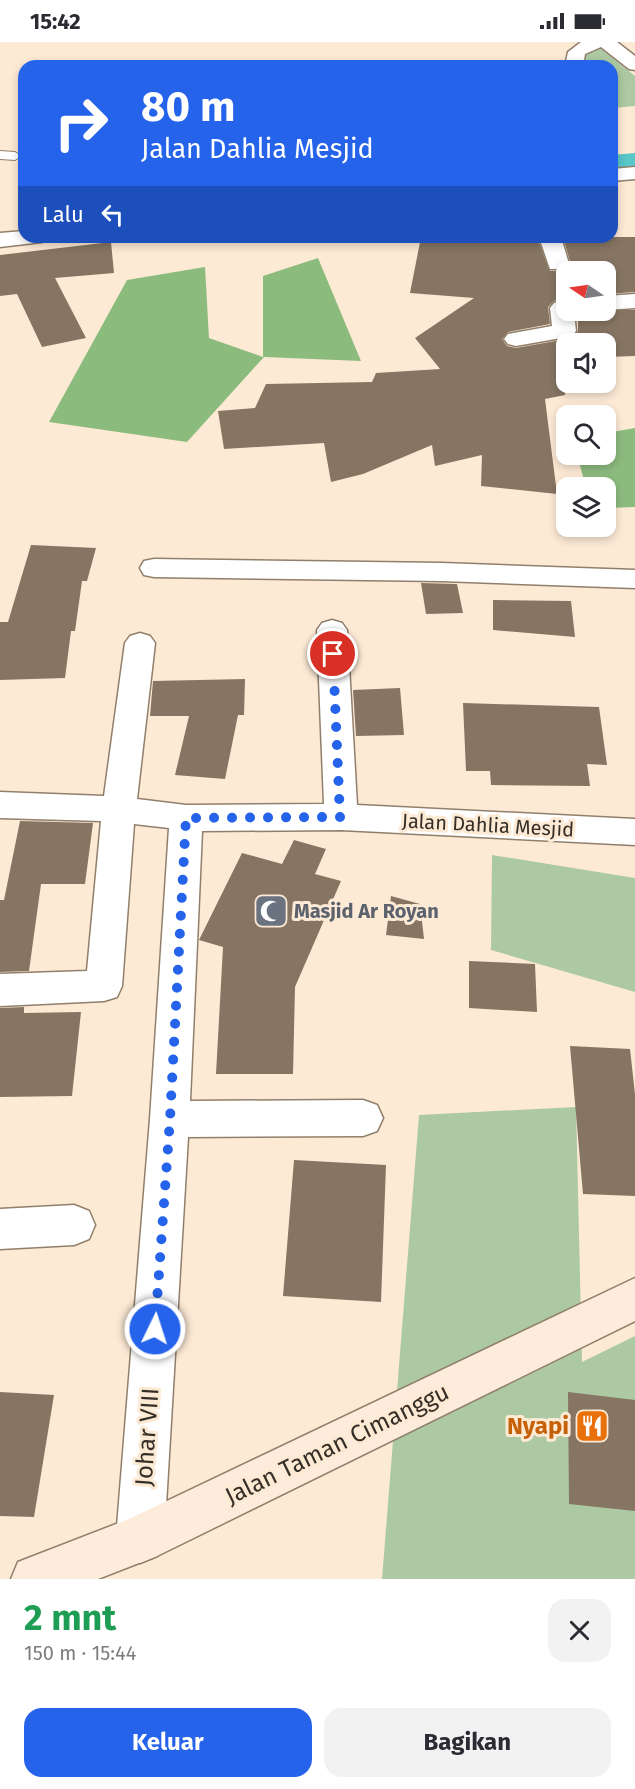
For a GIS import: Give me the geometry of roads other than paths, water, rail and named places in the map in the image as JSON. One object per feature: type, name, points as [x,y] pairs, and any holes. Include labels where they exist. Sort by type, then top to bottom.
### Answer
[{"type":"street","points":[[575,60],[577,52],[593,42],[600,42]]},
{"type":"street","points":[[608,42],[635,43]]},
{"type":"street","points":[[608,42],[635,65]]},
{"type":"street","points":[[618,174],[635,173]]},
{"type":"street","points":[[0,240],[18,238]]},
{"type":"street","points":[[552,243],[557,261]]},
{"type":"street","points":[[616,302],[635,301]]},
{"type":"street","points":[[516,339],[564,331],[563,321]]},
{"type":"street","points":[[154,568],[442,572],[635,579]]},
{"type":"street","points":[[332,630],[340,817]]},
{"type":"street","points":[[0,990],[104,986],[119,809],[140,643]]},
{"type":"street","name":"Jalan Dahlia Mesjid","points":[[0,805],[119,809],[186,818],[340,817],[635,832]]},
{"type":"street","name":"Johar VIII","points":[[140,1539],[170,1119],[186,818]]},
{"type":"street","points":[[170,1119],[363,1118]]},
{"type":"street","points":[[0,1229],[74,1225]]},
{"type":"street","name":"Jalan Taman Cimanggu","points":[[36,1579],[140,1539],[635,1299]]},
{"type":"lane","points":[[0,155],[15,156]]},
{"type":"waterway","points":[[618,162],[635,161]]},
{"type":"place","name":"Masjid Ar Royan","points":[[271,911]]},
{"type":"place","name":"Nyapi","points":[[592,1426]]}]
